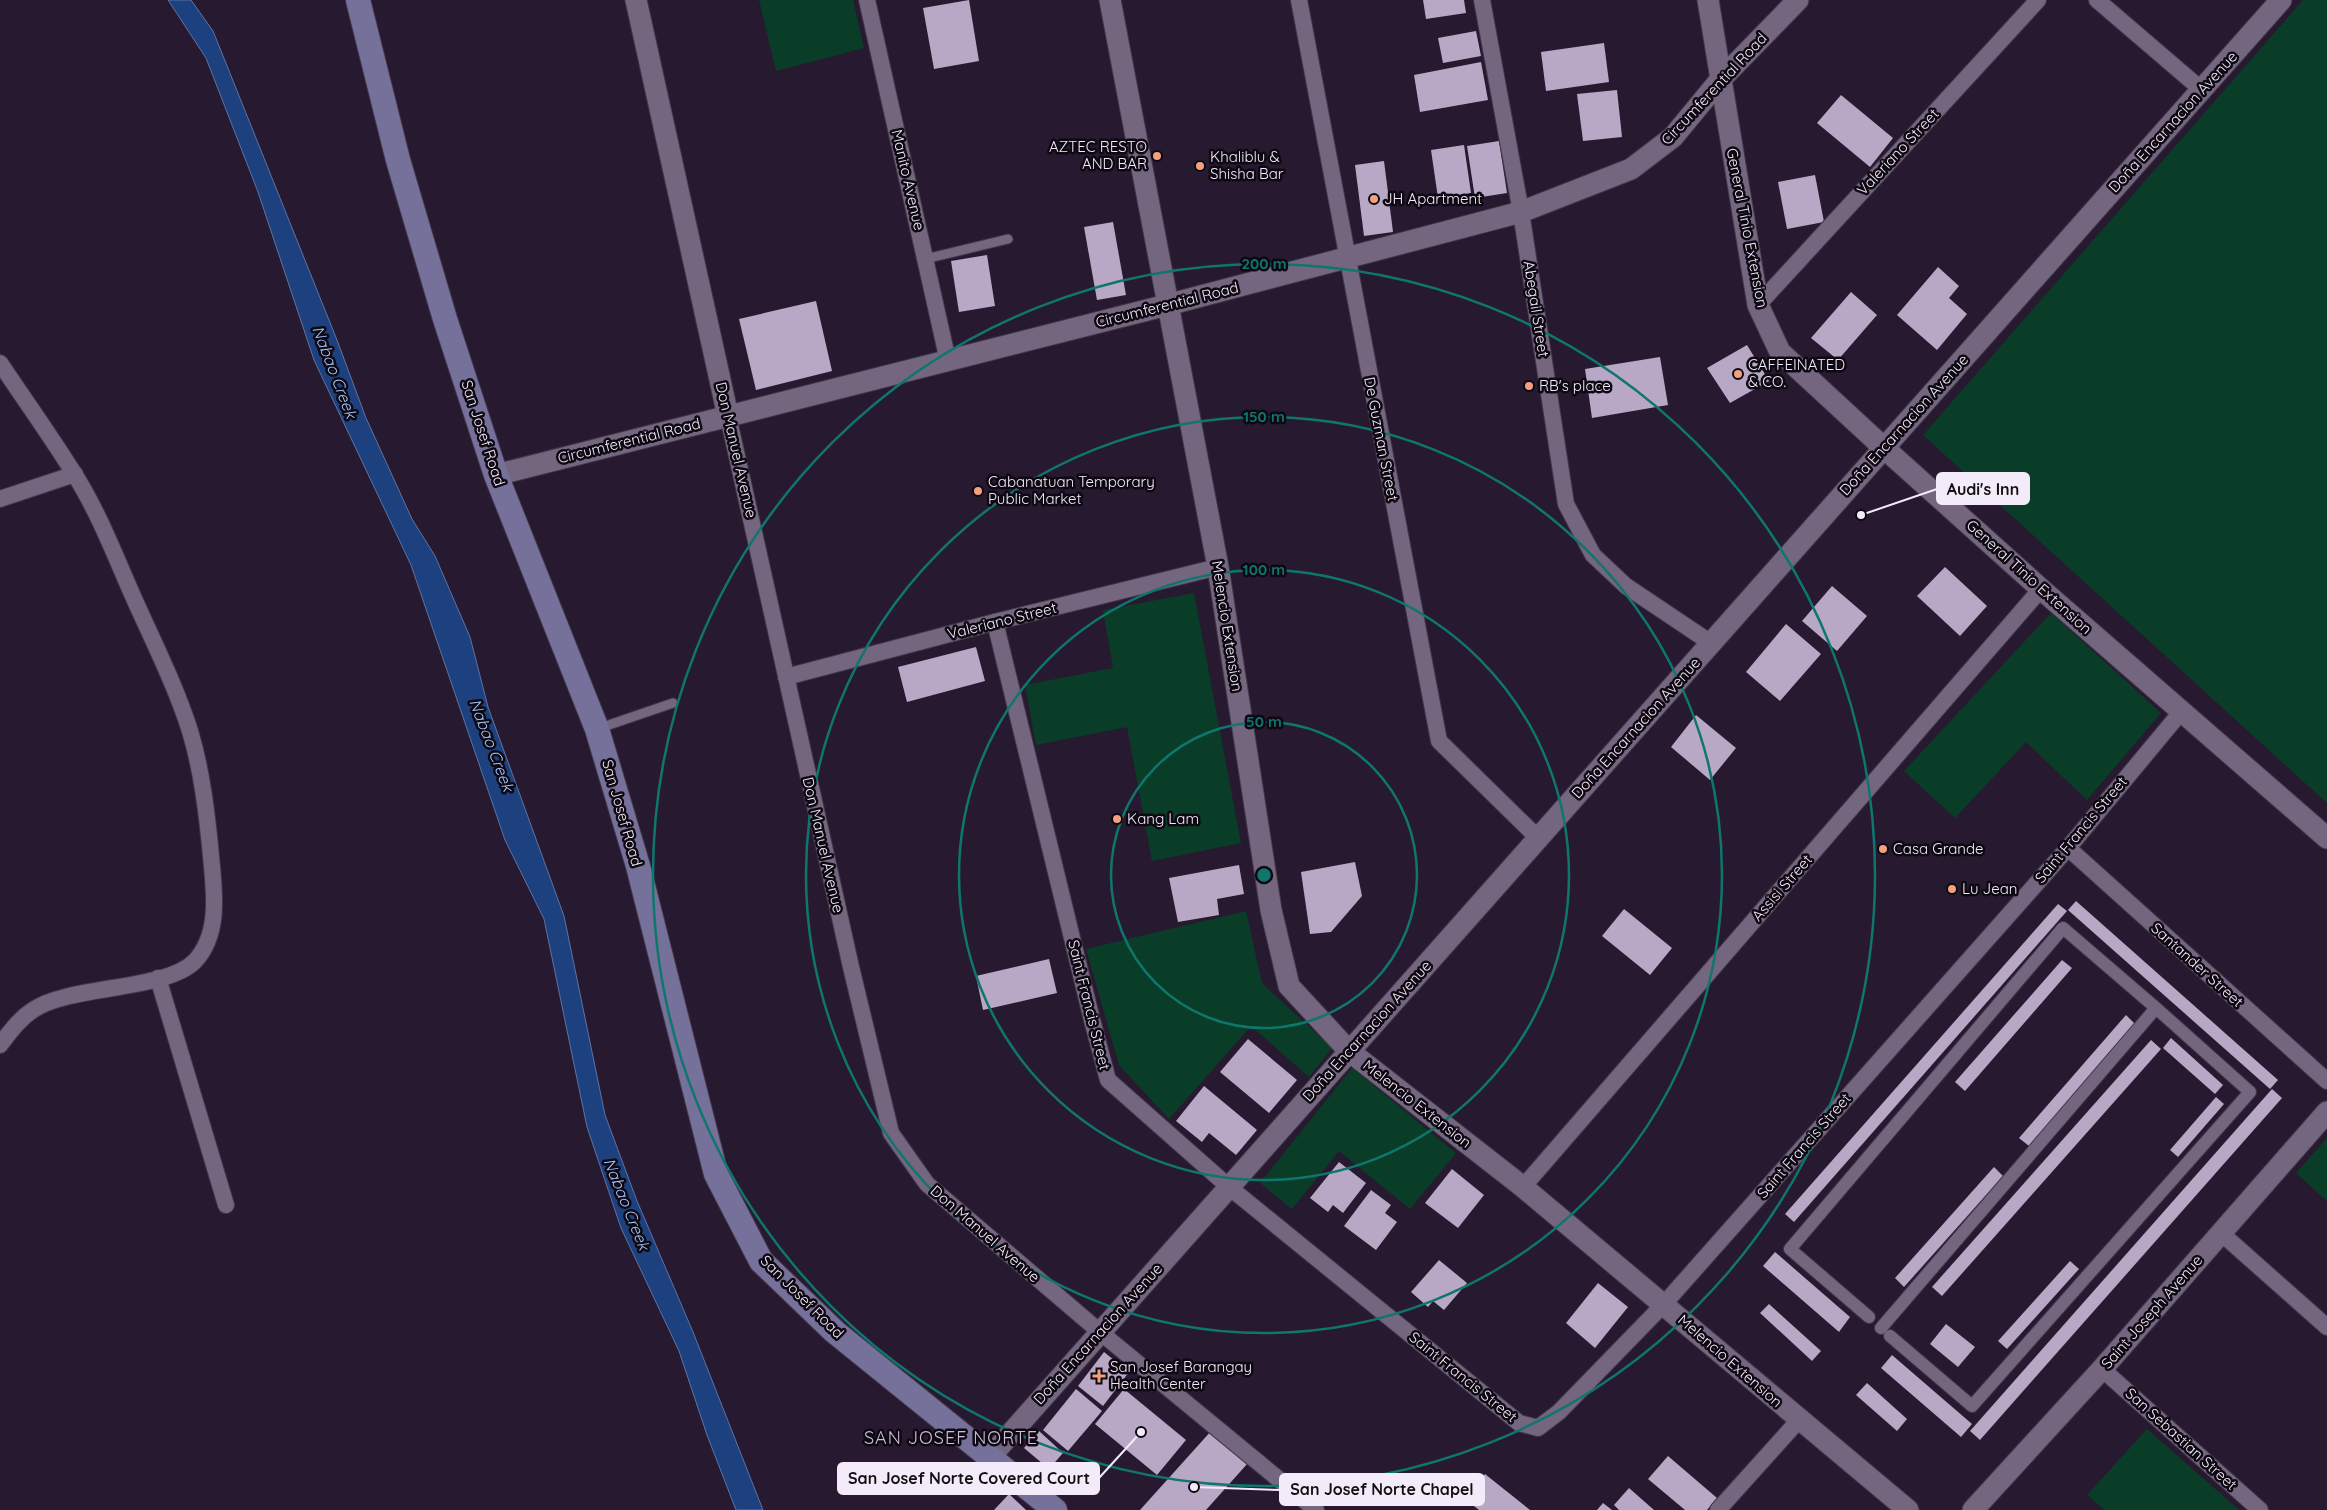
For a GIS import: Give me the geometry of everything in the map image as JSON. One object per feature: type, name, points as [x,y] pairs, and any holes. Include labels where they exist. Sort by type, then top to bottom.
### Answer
[{"type":"main road","name":"San Josef Road","points":[[358,0],[398,160],[445,318],[496,475],[597,730],[638,866],[716,1174],[761,1261],[835,1332],[1055,1510]]},
{"type":"street","name":"Don Manuel Avenue","points":[[636,0],[850,967],[891,1133],[927,1184],[1100,1332],[1316,1510]]},
{"type":"street","name":"Manito Avenue","points":[[867,0],[948,361]]},
{"type":"street","name":"Melencio Extension","points":[[1110,0],[1218,567],[1271,910],[1289,986],[1349,1051],[1522,1187],[1908,1510]]},
{"type":"street","name":"De Guzman Street","points":[[1299,0],[1439,742],[1538,838]]},
{"type":"street","name":"Abegail Street","points":[[1482,0],[1521,212],[1566,504],[1593,555],[1626,586],[1711,643]]},
{"type":"street","name":"General Tinio Extension","points":[[1708,0],[1758,305],[1780,352],[2041,589],[2327,838]]},
{"type":"street","name":"Circumferential Road","points":[[496,475],[1347,259],[1521,212],[1631,169],[1673,137],[1720,80],[1798,0]]},
{"type":"street","name":"Valeriano Street","points":[[1758,305],[2038,0]]},
{"type":"street","points":[[2097,0],[2202,90]]},
{"type":"street","name":"Doña Encarnacion Avenue","points":[[990,1456],[2281,0]]},
{"type":"street","points":[[0,363],[74,474],[109,541],[174,690],[190,731],[199,769],[207,820],[214,905],[211,930],[204,948],[194,962],[177,972],[158,978],[53,1001],[34,1008],[19,1021],[0,1045]]},
{"type":"street","points":[[0,499],[74,474]]},
{"type":"street","name":"Valeriano Street","points":[[786,677],[995,622],[1218,567]]},
{"type":"street","name":"Assisi Street","points":[[1522,1187],[2041,589]]},
{"type":"street","name":"Saint Francis Street","points":[[995,622],[1108,1080],[1228,1187],[1519,1423],[1538,1428],[1559,1412],[1664,1304],[2068,848],[2181,712]]},
{"type":"street","name":"Santander Street","points":[[2068,848],[2327,1081]]},
{"type":"street","points":[[1869,1317],[1790,1249],[2063,928],[2156,1008],[2250,1092],[1972,1406],[1886,1332],[2156,1008]]},
{"type":"street","points":[[158,978],[226,1205]]},
{"type":"street","name":"Saint Joseph Avenue","points":[[1973,1510],[2102,1369],[2327,1112]]},
{"type":"street","points":[[2221,1233],[2327,1327]]},
{"type":"street","name":"San Sebastian Street","points":[[2102,1369],[2260,1510]]},
{"type":"street","points":[[1718,1510],[1799,1420]]},
{"type":"lane","points":[[925,259],[1008,239]]},
{"type":"lane","points":[[597,730],[673,703]]},
{"type":"green space","points":[[759,0],[853,0],[864,48],[776,71]]},
{"type":"green space","points":[[2303,0],[2327,0],[2327,803],[1923,435]]},
{"type":"green space","points":[[1194,593],[1241,843],[1152,861],[1127,727],[1036,745],[1025,685],[1113,668],[1103,610]]},
{"type":"green space","points":[[2051,613],[2161,713],[2087,800],[2026,742],[1955,818],[1904,771]]},
{"type":"green space","points":[[1246,911],[1262,983],[1332,1048],[1309,1077],[1251,1026],[1169,1119],[1119,1065],[1086,949]]},
{"type":"green space","points":[[1352,1068],[1456,1153],[1410,1209],[1339,1151],[1292,1209],[1260,1183]]},
{"type":"green space","points":[[2327,1138],[2327,1201],[2296,1173]]},
{"type":"green space","points":[[2147,1429],[2239,1510],[2105,1510],[2087,1495]]},
{"type":"water","name":"Nabao Creek","points":[[168,0],[191,0],[213,31],[337,340],[366,418],[412,519],[435,556],[470,637],[488,707],[564,916],[605,1115],[637,1201],[693,1332],[763,1510],[736,1510],[707,1435],[679,1351],[621,1228],[587,1127],[544,919],[505,840],[411,565],[314,360],[258,192],[206,58]]},
{"type":"building","points":[[969,0],[979,61],[934,69],[923,8]]},
{"type":"building","points":[[1423,0],[1464,0],[1466,13],[1426,19]]},
{"type":"building","points":[[1476,31],[1481,56],[1443,63],[1438,38]]},
{"type":"building","points":[[1604,43],[1609,82],[1546,91],[1541,52]]},
{"type":"building","points":[[1481,62],[1488,100],[1420,112],[1414,75]]},
{"type":"building","points":[[1617,90],[1622,137],[1583,141],[1577,94]]},
{"type":"building","points":[[1841,95],[1893,138],[1870,167],[1817,123]]},
{"type":"building","points":[[1499,141],[1507,193],[1475,198],[1467,146]]},
{"type":"building","points":[[1464,145],[1471,193],[1438,198],[1431,150]]},
{"type":"building","name":"JH Apartment","points":[[1384,161],[1393,232],[1364,236],[1355,165]]},
{"type":"building","points":[[1815,175],[1824,222],[1787,229],[1778,182]]},
{"type":"building","points":[[1113,222],[1126,295],[1097,300],[1084,227]]},
{"type":"building","points":[[987,255],[995,306],[959,312],[951,261]]},
{"type":"building","points":[[1938,267],[1959,286],[1949,298],[1967,314],[1937,350],[1897,315]]},
{"type":"building","points":[[1851,292],[1877,315],[1838,360],[1811,338]]},
{"type":"building","points":[[816,301],[832,371],[756,390],[739,319]]},
{"type":"building","name":"CAFFEINATED & CO.","points":[[1747,345],[1769,381],[1730,403],[1707,368]]},
{"type":"building","points":[[1660,357],[1668,405],[1592,418],[1585,369]]},
{"type":"building","points":[[1945,567],[1987,606],[1960,636],[1917,596]]},
{"type":"building","points":[[1832,586],[1867,616],[1837,651],[1802,621]]},
{"type":"building","points":[[1786,624],[1821,654],[1780,701],[1746,672]]},
{"type":"building","points":[[976,647],[985,681],[907,702],[898,667]]},
{"type":"building","points":[[1696,715],[1736,748],[1710,780],[1671,747]]},
{"type":"building","points":[[1355,862],[1362,896],[1331,932],[1310,934],[1301,872]]},
{"type":"building","points":[[1239,865],[1244,894],[1217,899],[1219,915],[1178,922],[1169,878]]},
{"type":"building","points":[[2076,901],[2278,1080],[2270,1089],[2068,910]]},
{"type":"building","points":[[2058,904],[2067,911],[1794,1222],[1785,1214]]},
{"type":"building","points":[[1624,909],[1672,948],[1650,975],[1602,936]]},
{"type":"building","points":[[1049,959],[1057,993],[983,1010],[976,976]]},
{"type":"building","points":[[2062,960],[2072,968],[1965,1091],[1955,1082]]},
{"type":"building","points":[[2126,1015],[2135,1024],[2029,1146],[2019,1138]]},
{"type":"building","points":[[2171,1038],[2223,1085],[2215,1094],[2163,1048]]},
{"type":"building","points":[[1248,1039],[1297,1080],[1269,1113],[1220,1072]]},
{"type":"building","points":[[2151,1040],[2161,1049],[1942,1296],[1932,1287]]},
{"type":"building","points":[[1204,1086],[1257,1130],[1236,1155],[1209,1133],[1202,1142],[1176,1121]]},
{"type":"building","points":[[2272,1089],[2282,1098],[1980,1440],[1970,1431]]},
{"type":"building","points":[[2216,1097],[2224,1104],[2178,1157],[2170,1150]]},
{"type":"building","points":[[1339,1162],[1366,1183],[1343,1213],[1333,1205],[1328,1212],[1310,1198]]},
{"type":"building","points":[[1994,1167],[2003,1176],[1904,1287],[1895,1278]]},
{"type":"building","points":[[1452,1169],[1484,1195],[1458,1228],[1425,1203]]},
{"type":"building","points":[[1371,1190],[1391,1205],[1385,1213],[1397,1222],[1376,1250],[1344,1226]]},
{"type":"building","points":[[1775,1252],[1850,1317],[1839,1332],[1763,1266]]},
{"type":"building","points":[[1439,1260],[1467,1283],[1444,1310],[1433,1301],[1428,1307],[1411,1292]]},
{"type":"building","points":[[2070,1261],[2079,1269],[2007,1349],[1998,1341]]},
{"type":"building","points":[[1598,1283],[1628,1307],[1595,1348],[1566,1323]]},
{"type":"building","points":[[1769,1304],[1821,1351],[1812,1361],[1760,1313]]},
{"type":"building","points":[[1946,1324],[1975,1347],[1958,1367],[1930,1344]]},
{"type":"building","points":[[1104,1352],[1129,1372],[1103,1406],[1078,1386]]},
{"type":"building","points":[[1892,1355],[1972,1424],[1961,1437],[1881,1368]]},
{"type":"building","points":[[1867,1383],[1907,1419],[1897,1431],[1856,1395]]},
{"type":"building","points":[[1076,1389],[1102,1411],[1068,1451],[1043,1430]]},
{"type":"building","points":[[1124,1389],[1186,1440],[1157,1475],[1095,1424]]},
{"type":"building","points":[[1212,1430],[1248,1463],[1206,1510],[1140,1510]]},
{"type":"building","points":[[1039,1431],[1063,1453],[1049,1469],[1024,1448]]},
{"type":"building","points":[[1668,1456],[1717,1498],[1707,1510],[1685,1510],[1648,1479]]},
{"type":"building","points":[[1485,1474],[1530,1510],[1479,1510],[1465,1499]]},
{"type":"building","points":[[1629,1488],[1654,1510],[1619,1510],[1614,1505]]},
{"type":"building","points":[[1009,1494],[1026,1510],[994,1510]]},
{"type":"building","points":[[1603,1503],[1612,1510],[1597,1510]]},
{"type":"place","name":"AZTEC RESTO AND BAR","points":[[1157,156]]},
{"type":"place","name":"Khaliblu & Shisha Bar","points":[[1200,166]]},
{"type":"place","name":"JH Apartment","points":[[1374,199]]},
{"type":"place","name":"CAFFEINATED & CO.","points":[[1738,374]]},
{"type":"place","name":"RB's place","points":[[1529,386]]},
{"type":"place","name":"Cabanatuan Temporary Public Market","points":[[978,491]]},
{"type":"place","name":"Audi's Inn","points":[[1861,515]]},
{"type":"place","name":"Kang Lam","points":[[1117,819]]},
{"type":"place","name":"Casa Grande","points":[[1883,849]]},
{"type":"place","name":"Lu Jean","points":[[1952,889]]},
{"type":"place","name":"San Josef Barangay Health Center","points":[[1099,1376]]},
{"type":"place","name":"San Josef Norte Covered Court","points":[[1141,1432]]},
{"type":"place","name":"San Josef Norte Chapel","points":[[1194,1487]]},
{"type":"district","name":"SAN JOSEF NORTE","points":[[951,1438]]}]
